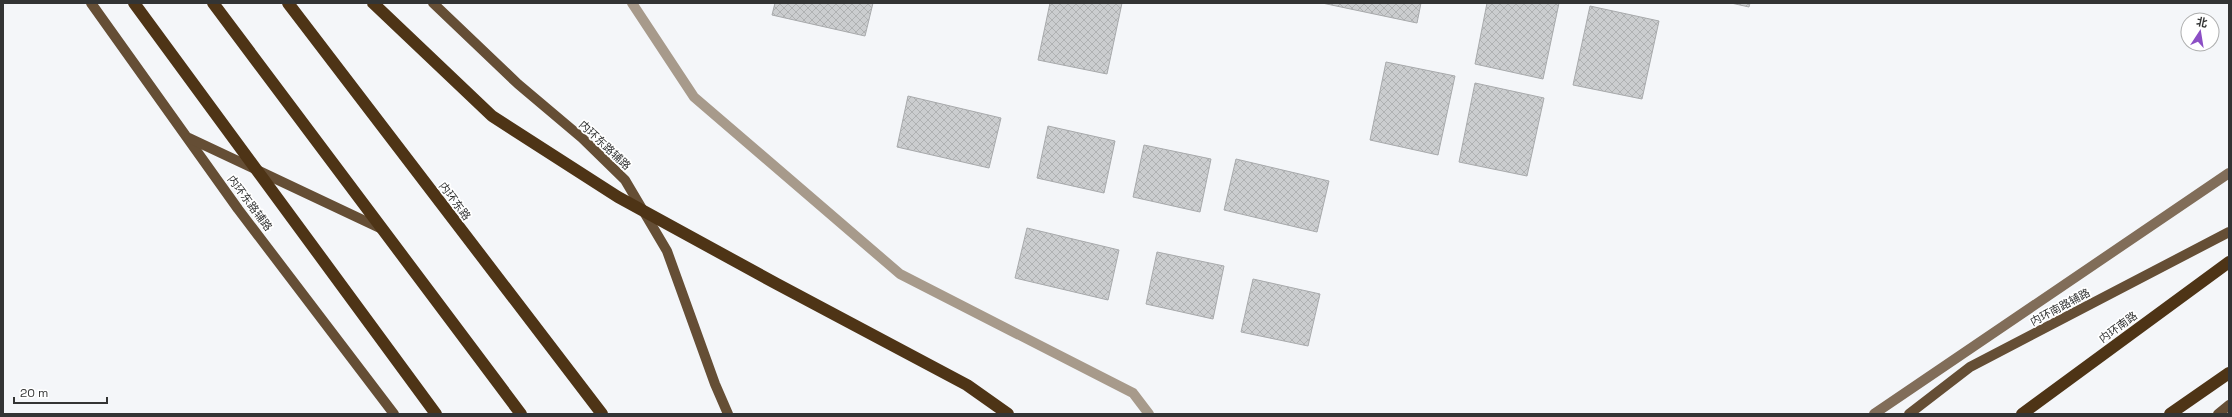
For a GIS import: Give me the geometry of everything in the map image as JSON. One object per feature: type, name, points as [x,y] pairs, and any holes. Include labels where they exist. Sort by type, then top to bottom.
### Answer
[{"type":"highway","points":[[134,3],[436,414]]},
{"type":"highway","points":[[213,3],[521,414]]},
{"type":"highway","name":"内环东路","points":[[288,3],[602,414]]},
{"type":"highway","points":[[373,3],[498,120],[618,197],[967,385],[1008,414]]},
{"type":"highway","name":"内环南路","points":[[2022,414],[2229,262]]},
{"type":"highway","points":[[2170,414],[2229,373]]},
{"type":"main road","name":"内环东路辅路","points":[[91,3],[238,209],[394,414]]},
{"type":"main road","name":"内环东路辅路","points":[[433,3],[518,84],[582,138],[626,180],[667,250],[715,384],[728,414]]},
{"type":"main road","points":[[187,137],[382,229]]},
{"type":"main road","points":[[1874,414],[2229,173]]},
{"type":"main road","name":"内环南路辅路","points":[[1909,414],[1970,367],[2229,232]]},
{"type":"main road","points":[[2218,414],[2229,405]]},
{"type":"street","points":[[632,3],[694,97],[900,274],[1133,392],[1149,414]]},
{"type":"building","points":[[775,3],[873,3],[865,36],[772,15]]},
{"type":"building","points":[[1050,3],[1122,3],[1107,74],[1038,60]]},
{"type":"building","points":[[1322,3],[1421,3],[1417,23]]},
{"type":"building","points":[[1487,3],[1559,3],[1543,79],[1475,64]]},
{"type":"building","points":[[1731,3],[1750,3],[1749,7]]},
{"type":"building","points":[[1590,6],[1659,21],[1642,99],[1573,85]]},
{"type":"building","points":[[1386,62],[1455,76],[1438,155],[1370,140]]},
{"type":"building","points":[[1475,83],[1544,98],[1527,176],[1459,162]]},
{"type":"building","points":[[908,96],[1001,118],[989,168],[897,147]]},
{"type":"building","points":[[1048,126],[1115,141],[1104,193],[1037,178]]},
{"type":"building","points":[[1144,145],[1211,159],[1200,212],[1133,197]]},
{"type":"building","points":[[1236,159],[1329,181],[1317,232],[1224,210]]},
{"type":"building","points":[[1027,228],[1119,250],[1108,300],[1015,278]]},
{"type":"building","points":[[1157,252],[1224,266],[1213,319],[1146,304]]},
{"type":"building","points":[[1253,279],[1320,294],[1308,346],[1241,332]]}]
